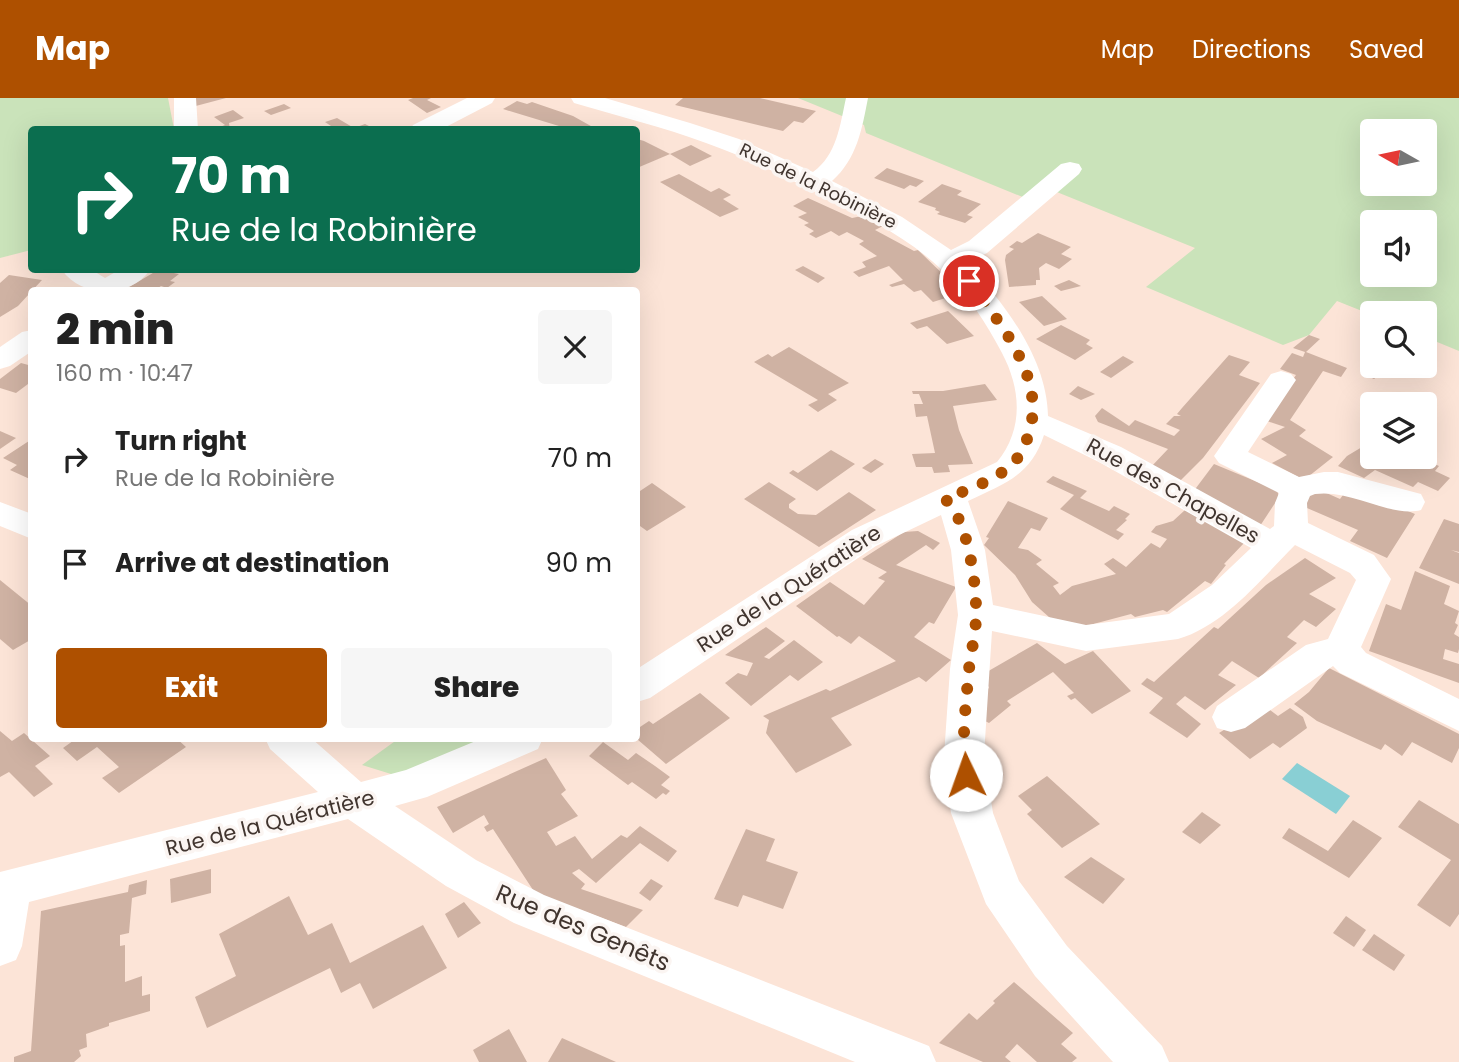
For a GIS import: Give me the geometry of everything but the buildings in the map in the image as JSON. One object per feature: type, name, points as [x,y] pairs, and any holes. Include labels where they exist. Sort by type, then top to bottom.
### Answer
[{"type":"street","points":[[185,98],[186,126]]},
{"type":"street","points":[[429,126],[484,98]]},
{"type":"street","name":"Rue de la Robinière","points":[[582,98],[714,138],[813,182],[884,216],[914,234],[969,281],[1025,369],[1031,388],[1033,421],[1019,457],[1008,468],[945,499]]},
{"type":"street","points":[[813,182],[827,175],[842,157],[857,98]]},
{"type":"street","points":[[948,261],[978,247],[1070,169]]},
{"type":"street","points":[[79,273],[100,287]]},
{"type":"street","points":[[109,287],[132,273]]},
{"type":"street","points":[[0,360],[28,341]]},
{"type":"street","points":[[1281,380],[1230,456],[1297,489],[1309,483],[1332,481],[1409,502]]},
{"type":"street","name":"Rue des Chapelles","points":[[1033,421],[1130,463],[1181,495],[1282,537],[1362,564],[1374,579],[1341,650]]},
{"type":"street","name":"Rue des Chapelles","points":[[976,615],[1086,638],[1178,626],[1225,594],[1282,537],[1297,489]]},
{"type":"street","points":[[945,499],[954,508],[968,550],[976,615],[969,669],[964,757],[972,813],[1001,891],[1051,961],[1145,1062]]},
{"type":"street","name":"Rue de la Quératière","points":[[640,686],[864,538],[945,499]]},
{"type":"street","points":[[0,513],[28,526]]},
{"type":"street","points":[[1231,717],[1319,655],[1341,650],[1353,663],[1459,716]]},
{"type":"street","name":"Rue des Genêts","points":[[288,742],[356,802],[461,873],[529,909],[912,1062]]},
{"type":"street","name":"Rue de la Quératière","points":[[0,946],[5,890],[356,802],[413,785],[515,742]]},
{"type":"green space","points":[[0,98],[168,98],[173,126],[28,126],[28,251],[0,258]]},
{"type":"green space","points":[[798,98],[1459,98],[1459,351],[1437,342],[1437,301],[1360,301],[1360,310],[1337,301],[1309,335],[1283,345],[1146,287],[1195,248],[1042,186],[1025,198],[866,133],[864,125]]},
{"type":"green space","points":[[394,742],[517,742],[420,783],[362,765]]},
{"type":"water","points":[[1297,763],[1350,796],[1336,814],[1282,779]]},
{"type":"route","points":[[966,775],[964,757],[969,669],[976,615],[968,550],[954,508],[945,499],[1008,468],[1019,457],[1033,421],[1031,388],[1025,369],[969,281]]}]
